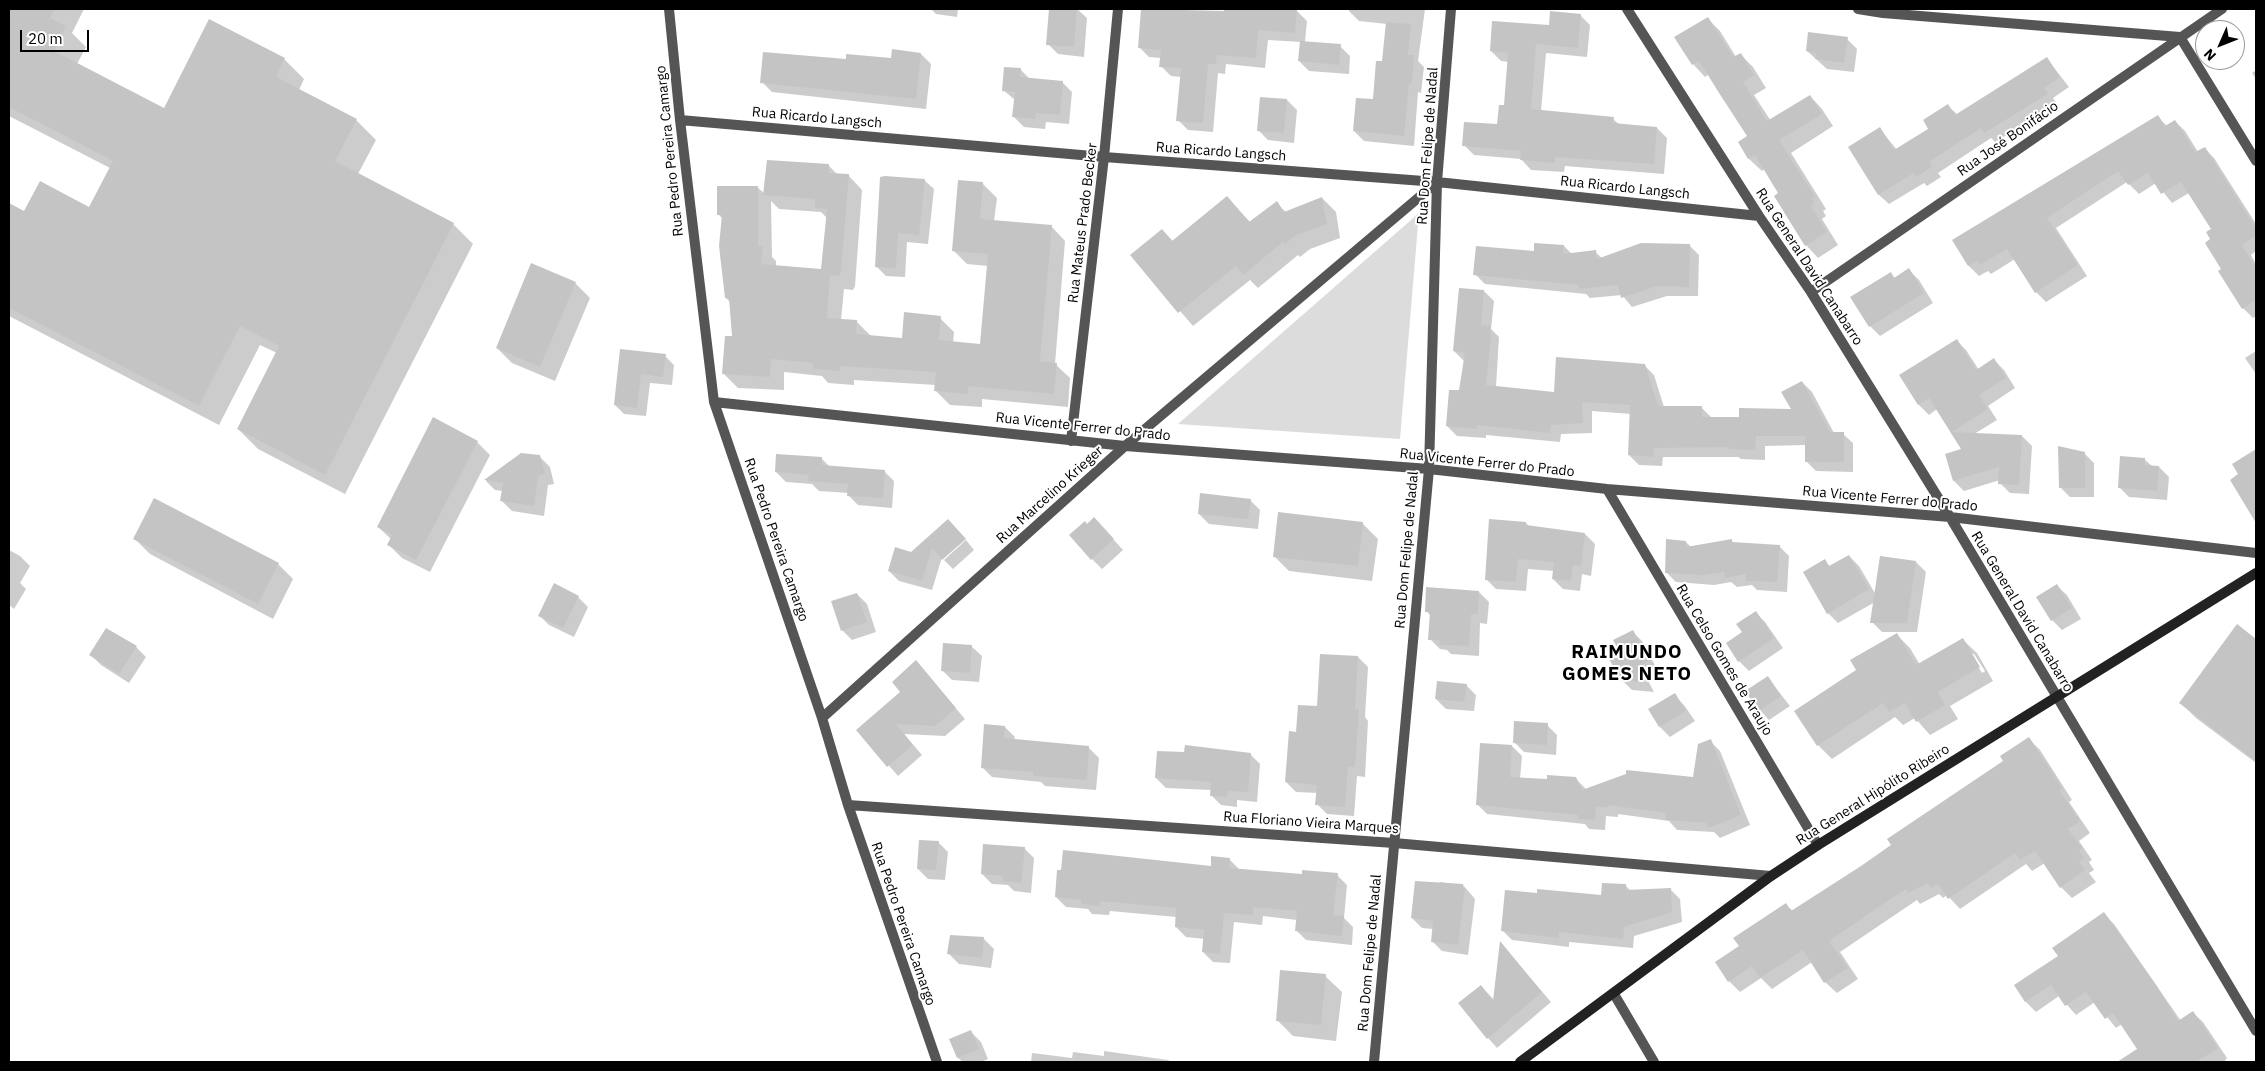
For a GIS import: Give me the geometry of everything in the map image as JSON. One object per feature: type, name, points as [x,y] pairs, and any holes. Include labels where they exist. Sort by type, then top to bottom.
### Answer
[{"type":"street","name":"Rua Pedro Pereira Camargo","points":[[670,9],[680,120],[714,402],[822,718],[848,805],[937,1062]]},
{"type":"street","name":"Rua Mateus Prado Becker","points":[[1071,441],[1104,158],[1118,9]]},
{"type":"street","name":"Rua Dom Felipe de Nadal","points":[[1374,1062],[1429,469],[1438,182],[1451,9]]},
{"type":"street","name":"Rua General David Canabarro","points":[[1627,9],[1759,216],[1811,292],[1950,517],[2256,1031]]},
{"type":"street","points":[[1858,9],[1883,13],[2180,36],[2256,161]]},
{"type":"street","name":"Rua José Bonifácio","points":[[1811,292],[2180,36],[2222,9]]},
{"type":"street","name":"Rua Ricardo Langsch","points":[[680,120],[1104,158],[1438,182],[1759,216]]},
{"type":"street","name":"Rua Marcelino Krieger","points":[[822,718],[1125,446],[1438,182]]},
{"type":"street","name":"Rua Vicente Ferrer do Prado","points":[[714,402],[1071,441],[1429,469],[1607,489],[1950,517],[2256,553]]},
{"type":"street","name":"Rua Celso Gomes de Araujo","points":[[1607,489],[1818,845]]},
{"type":"street","name":"Rua General Hipólito Ribeiro","points":[[1520,1062],[1771,876],[2056,696],[2256,573]]},
{"type":"street","name":"Rua Floriano Vieira Marques","points":[[848,805],[1394,843],[1771,876]]},
{"type":"street","points":[[1614,994],[1654,1062]]},
{"type":"shaded area","points":[[1419,213],[1400,439],[1178,424]]},
{"type":"building","points":[[9,9],[54,9],[50,18],[66,26],[54,51],[164,108],[209,19],[285,58],[276,77],[357,119],[335,161],[454,223],[325,475],[237,429],[279,346],[240,326],[199,406],[9,308],[9,203],[24,211],[40,181],[89,207],[113,161],[9,107]]},
{"type":"building","points":[[1049,9],[1077,9],[1074,47],[1046,45]]},
{"type":"building","points":[[1141,9],[1297,10],[1295,33],[1258,30],[1256,58],[1217,55],[1216,64],[1208,64],[1203,123],[1176,121],[1181,68],[1159,67],[1161,50],[1138,48]]},
{"type":"building","points":[[1550,11],[1581,14],[1578,48],[1536,44],[1531,109],[1614,117],[1613,123],[1657,127],[1654,164],[1555,157],[1555,163],[1520,160],[1521,151],[1462,146],[1464,122],[1497,124],[1499,105],[1504,105],[1508,53],[1490,51],[1492,21],[1549,25]]},
{"type":"building","points":[[1708,17],[1733,57],[1741,53],[1754,75],[1743,82],[1767,121],[1810,95],[1822,114],[1779,140],[1815,197],[1812,198],[1814,204],[1811,206],[1827,232],[1805,246],[1774,196],[1778,193],[1755,155],[1748,159],[1738,142],[1747,136],[1699,61],[1692,65],[1674,37]]},
{"type":"building","points":[[1386,22],[1411,24],[1408,55],[1414,55],[1412,83],[1409,83],[1404,136],[1353,131],[1356,98],[1373,99],[1376,61],[1382,61]]},
{"type":"building","points":[[1808,32],[1848,37],[1844,63],[1815,59],[1816,53],[1806,51]]},
{"type":"building","points":[[1300,41],[1341,44],[1339,65],[1298,61]]},
{"type":"building","points":[[892,49],[921,53],[916,99],[760,83],[763,52],[846,59],[846,54],[891,58]]},
{"type":"building","points":[[2047,57],[2060,77],[2044,88],[2048,94],[1984,133],[1981,128],[1929,162],[1932,167],[1916,177],[1914,173],[1878,195],[1848,147],[1880,127],[1894,150],[1928,129],[1923,120],[1948,104],[1955,115]]},
{"type":"building","points":[[1004,67],[1021,68],[1020,77],[1063,81],[1060,115],[1036,113],[1035,119],[1012,117],[1015,92],[1002,91]]},
{"type":"building","points":[[1260,97],[1287,99],[1284,133],[1257,131]]},
{"type":"building","points":[[2158,115],[2165,126],[2175,120],[2195,152],[2205,147],[2256,229],[2256,235],[2242,245],[2256,268],[2256,300],[2242,309],[2218,271],[2221,269],[2205,243],[2210,239],[2206,232],[2211,229],[2181,182],[2161,194],[2148,173],[2128,185],[2118,171],[2047,218],[2078,265],[2035,293],[2007,249],[1980,265],[1978,261],[1968,266],[1952,240]]},
{"type":"building","points":[[767,160],[829,164],[829,173],[849,174],[841,271],[839,276],[830,275],[827,318],[857,320],[856,334],[902,338],[904,312],[941,316],[939,340],[980,344],[988,254],[952,251],[958,180],[983,182],[980,219],[1052,225],[1040,361],[1057,363],[1054,394],[968,386],[968,394],[934,391],[936,372],[840,366],[840,371],[813,369],[813,363],[771,359],[770,377],[722,374],[725,336],[732,336],[729,298],[725,298],[719,246],[722,215],[717,215],[717,186],[758,186],[758,246],[763,246],[761,264],[821,269],[827,209],[815,208],[815,199],[763,195]]},
{"type":"building","points":[[880,177],[925,179],[919,235],[898,233],[896,268],[875,267]]},
{"type":"building","points":[[1227,196],[1249,222],[1277,201],[1284,212],[1322,197],[1327,224],[1296,235],[1285,244],[1283,242],[1243,275],[1236,266],[1178,313],[1130,255],[1162,229],[1172,241]]},
{"type":"building","points":[[1534,243],[1564,245],[1563,254],[1596,250],[1597,259],[1641,243],[1690,244],[1689,287],[1657,286],[1621,298],[1618,285],[1579,289],[1579,285],[1473,275],[1476,246],[1534,251]]},
{"type":"building","points":[[531,263],[576,282],[540,367],[496,348]]},
{"type":"building","points":[[1909,268],[1924,293],[1869,327],[1850,297],[1891,272],[1894,278]]},
{"type":"building","points":[[1459,288],[1484,290],[1481,325],[1490,326],[1491,337],[1486,385],[1554,392],[1556,357],[1645,364],[1658,406],[1702,406],[1702,417],[1739,417],[1739,408],[1791,409],[1781,392],[1802,381],[1830,432],[1844,432],[1844,462],[1805,462],[1805,436],[1756,436],[1755,450],[1729,449],[1729,447],[1654,448],[1653,457],[1628,455],[1630,405],[1582,402],[1583,423],[1551,425],[1550,433],[1477,425],[1476,429],[1446,426],[1449,390],[1459,390],[1465,353],[1453,351]]},
{"type":"building","points":[[1957,339],[1976,370],[1994,358],[2006,378],[1979,395],[1988,409],[1952,432],[2022,435],[2019,485],[1998,484],[1999,467],[1953,481],[1945,454],[1961,449],[1929,398],[1918,405],[1899,375]]},
{"type":"building","points":[[620,349],[666,354],[663,377],[641,374],[637,408],[614,405]]},
{"type":"building","points":[[433,417],[478,441],[416,560],[387,545],[392,535],[377,527]]},
{"type":"building","points":[[2058,446],[2085,452],[2085,488],[2059,488]]},
{"type":"building","points":[[2256,449],[2256,523],[2230,480],[2238,474],[2232,464]]},
{"type":"building","points":[[521,453],[540,455],[545,474],[538,476],[534,506],[500,501],[503,483],[484,480]]},
{"type":"building","points":[[776,454],[822,457],[822,465],[885,470],[883,498],[847,496],[848,484],[808,481],[809,475],[775,472]]},
{"type":"building","points":[[2120,456],[2145,458],[2145,465],[2159,466],[2157,491],[2118,488]]},
{"type":"building","points":[[1200,493],[1251,499],[1248,519],[1198,514]]},
{"type":"building","points":[[154,498],[279,563],[258,604],[133,539]]},
{"type":"building","points":[[1278,512],[1363,522],[1358,566],[1273,557]]},
{"type":"building","points":[[1094,517],[1114,539],[1091,560],[1069,535],[1085,521],[1087,524]]},
{"type":"building","points":[[948,519],[966,539],[942,560],[932,548],[922,581],[888,571],[895,547],[911,552]]},
{"type":"building","points":[[1489,519],[1526,522],[1526,525],[1585,533],[1581,566],[1573,565],[1571,581],[1552,579],[1554,562],[1518,559],[1516,582],[1485,580]]},
{"type":"building","points":[[1666,539],[1686,541],[1686,547],[1732,539],[1732,542],[1780,545],[1777,582],[1746,581],[1746,574],[1725,578],[1724,572],[1703,575],[1665,573]]},
{"type":"building","points":[[1849,555],[1869,589],[1827,614],[1803,572],[1825,559],[1829,566]]},
{"type":"building","points":[[1880,556],[1916,561],[1907,623],[1870,623]]},
{"type":"building","points":[[554,583],[579,596],[563,628],[538,616]]},
{"type":"building","points":[[2057,584],[2072,608],[2051,621],[2036,597]]},
{"type":"building","points":[[1426,587],[1479,591],[1478,614],[1471,614],[1469,646],[1440,645],[1440,640],[1428,640],[1430,612],[1425,612]]},
{"type":"building","points":[[857,593],[867,622],[841,631],[831,601]]},
{"type":"building","points":[[1756,611],[1774,638],[1738,662],[1726,643],[1742,632],[1736,624]]},
{"type":"building","points":[[2237,624],[2256,639],[2256,761],[2179,703]]},
{"type":"building","points":[[106,628],[137,646],[119,674],[89,655]]},
{"type":"building","points":[[1633,630],[1649,661],[1637,667],[1645,682],[1621,681],[1607,655],[1618,649],[1613,640]]},
{"type":"building","points":[[1897,633],[1916,665],[1963,638],[1980,667],[1938,692],[1945,705],[1916,722],[1905,703],[1889,712],[1883,703],[1817,746],[1794,711],[1856,670],[1850,660]]},
{"type":"building","points":[[943,643],[972,645],[970,673],[941,671]]},
{"type":"building","points":[[1320,654],[1358,656],[1355,709],[1359,709],[1355,767],[1348,767],[1345,807],[1315,805],[1317,785],[1285,782],[1289,731],[1296,732],[1298,705],[1317,706]]},
{"type":"building","points":[[916,660],[956,708],[935,726],[896,724],[913,745],[887,767],[856,730],[900,692],[892,682]]},
{"type":"building","points":[[1768,676],[1781,696],[1759,711],[1745,691]]},
{"type":"building","points":[[1437,681],[1467,684],[1464,702],[1435,699]]},
{"type":"building","points":[[1675,693],[1686,711],[1659,727],[1648,709]]},
{"type":"building","points":[[1514,721],[1548,723],[1547,745],[1513,743]]},
{"type":"building","points":[[984,724],[1005,726],[1004,738],[1089,746],[1087,780],[1033,776],[1033,772],[981,768]]},
{"type":"building","points":[[2029,737],[2062,788],[2059,790],[2080,821],[2068,829],[2082,848],[2079,850],[2084,858],[2079,861],[2085,870],[2060,888],[2035,851],[2020,860],[2015,853],[1948,899],[1938,884],[1931,888],[1928,883],[1908,893],[1906,889],[1886,902],[1829,941],[1848,968],[1824,983],[1803,950],[1760,978],[1752,966],[1728,982],[1715,962],[1739,946],[1733,938],[1786,903],[1791,911],[1861,866],[1891,845],[1887,839],[2003,761],[2000,756]]},
{"type":"building","points":[[1711,739],[1741,815],[1709,828],[1706,823],[1666,820],[1666,813],[1608,805],[1608,807],[1596,807],[1595,820],[1578,819],[1578,815],[1476,805],[1480,743],[1512,745],[1510,777],[1547,779],[1547,775],[1576,777],[1582,790],[1626,774],[1626,770],[1693,777],[1698,744]]},
{"type":"building","points":[[1185,745],[1251,753],[1248,792],[1228,791],[1227,797],[1210,796],[1211,782],[1155,778],[1157,751],[1184,752]]},
{"type":"building","points":[[919,840],[939,841],[936,870],[917,869]]},
{"type":"building","points":[[983,844],[1025,847],[1021,883],[1002,881],[1003,876],[981,874]]},
{"type":"building","points":[[1063,850],[1211,866],[1211,856],[1230,858],[1229,868],[1302,874],[1302,870],[1338,873],[1333,915],[1344,916],[1342,936],[1295,931],[1297,911],[1253,907],[1253,915],[1224,913],[1220,954],[1202,952],[1204,930],[1175,927],[1176,908],[1100,901],[1100,906],[1081,904],[1081,900],[1055,897],[1057,870],[1061,870]]},
{"type":"building","points":[[1415,881],[1463,884],[1463,888],[1465,888],[1458,945],[1431,942],[1433,921],[1411,918]]},
{"type":"building","points":[[1602,883],[1626,884],[1626,890],[1671,888],[1672,912],[1624,927],[1623,939],[1559,932],[1559,938],[1501,931],[1505,890],[1537,893],[1537,889],[1601,895]]},
{"type":"building","points":[[2104,912],[2156,985],[2178,1021],[2193,1011],[2218,1048],[2196,1062],[2117,1062],[2137,1049],[2113,1013],[2105,1019],[2086,992],[2065,1006],[2051,985],[2025,1002],[2014,985],[2058,956],[2052,948]]},
{"type":"building","points":[[950,935],[984,937],[982,958],[947,954]]},
{"type":"building","points":[[1500,941],[1542,992],[1487,1039],[1458,1003],[1481,985],[1493,1001]]},
{"type":"building","points":[[1280,970],[1326,974],[1321,1025],[1276,1021]]},
{"type":"building","points":[[971,1030],[979,1049],[957,1058],[949,1039]]},
{"type":"district","name":"RAIMUNDO GOMES NETO","points":[[1627,664]]}]
